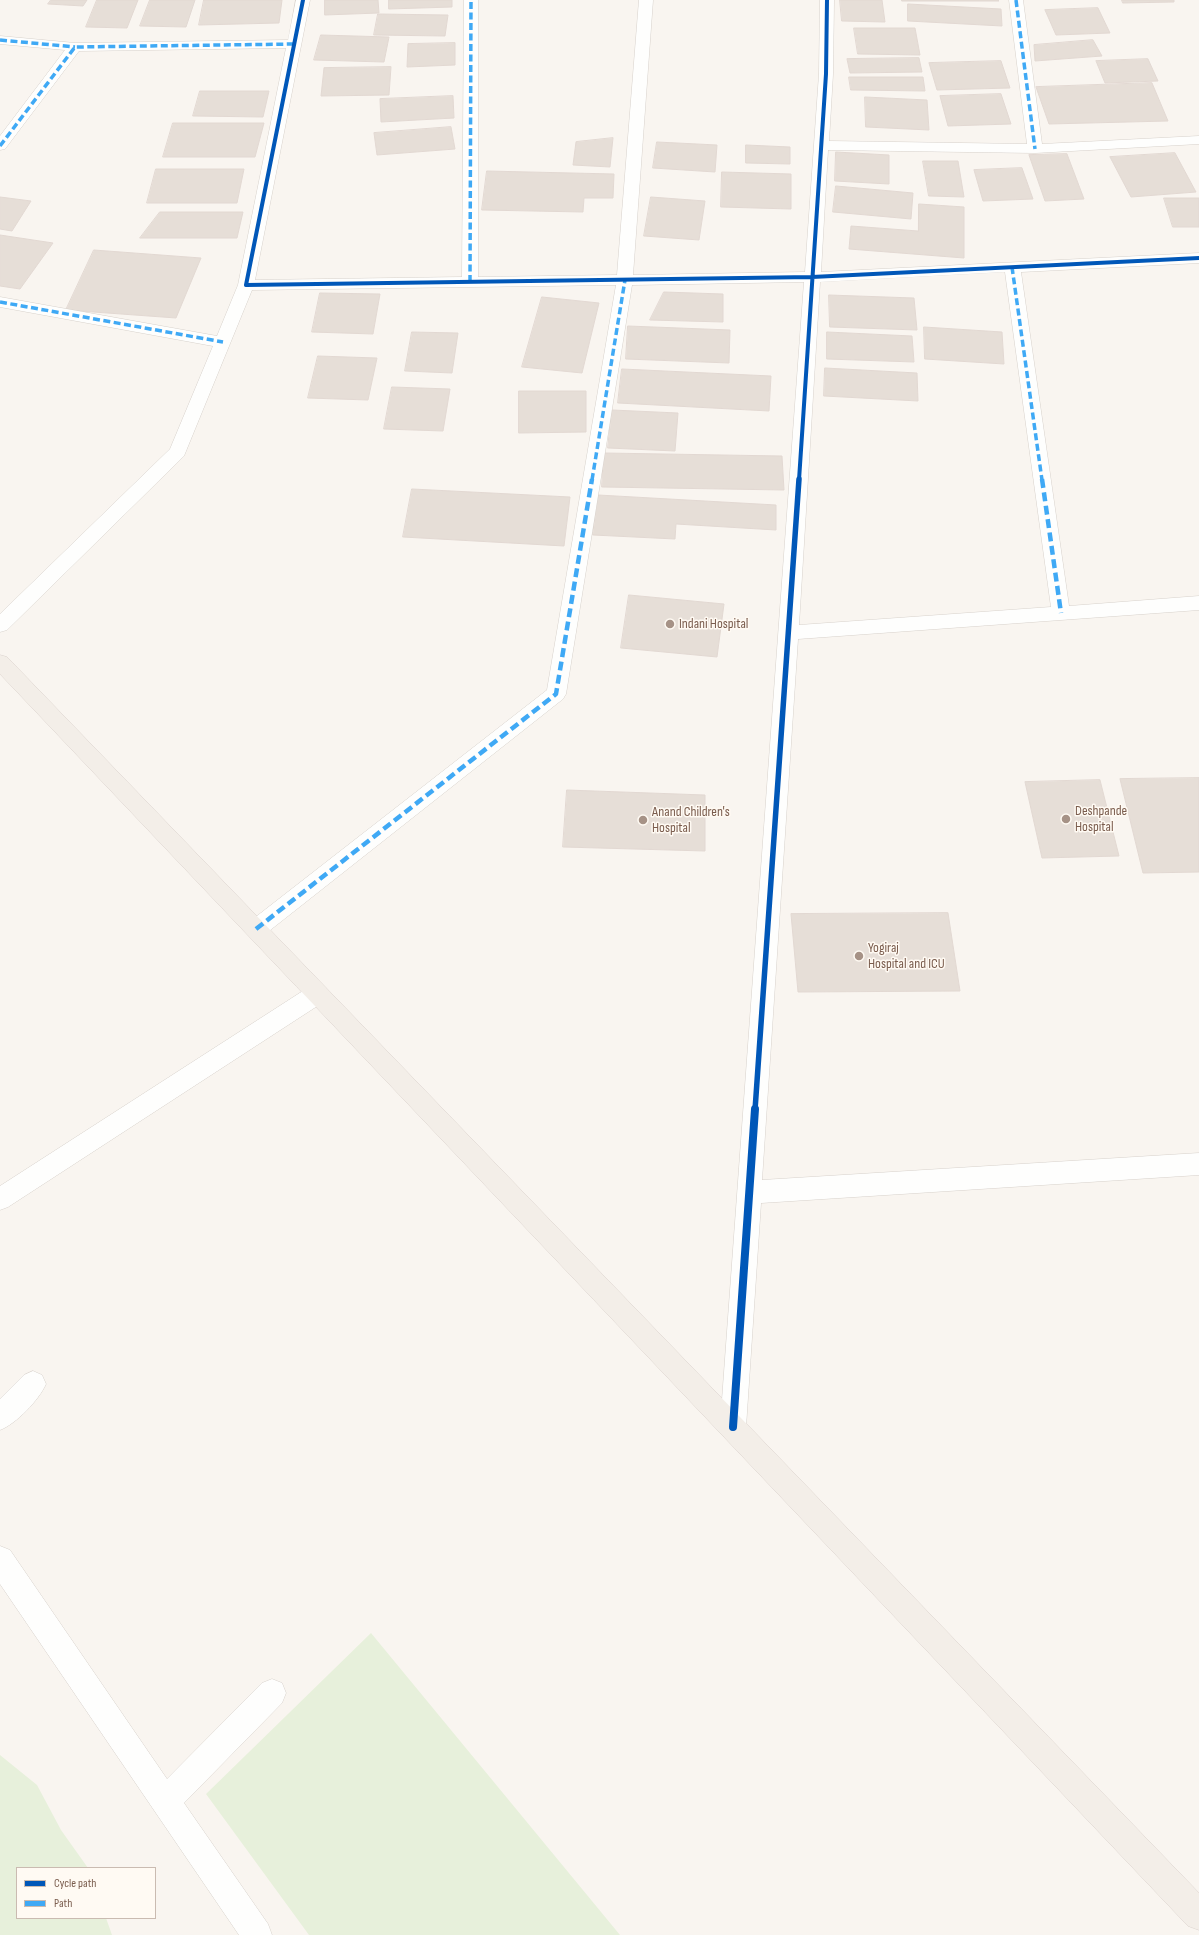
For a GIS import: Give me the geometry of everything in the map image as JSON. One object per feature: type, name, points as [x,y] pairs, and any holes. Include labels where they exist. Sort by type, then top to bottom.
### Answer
[{"type":"main road","points":[[0,662],[1199,1915]]},
{"type":"street","points":[[0,625],[178,452],[246,286],[303,0]]},
{"type":"street","points":[[470,282],[471,0]]},
{"type":"street","points":[[256,929],[556,694],[625,280],[646,0]]},
{"type":"street","points":[[733,1427],[789,633],[826,74],[827,0]]},
{"type":"street","points":[[1016,0],[1035,149]]},
{"type":"street","points":[[0,40],[75,47],[294,44]]},
{"type":"street","points":[[0,146],[75,47]]},
{"type":"street","points":[[821,145],[1035,149],[1199,140]]},
{"type":"street","points":[[246,286],[812,277],[1199,258]]},
{"type":"street","points":[[1012,267],[1061,613]]},
{"type":"street","points":[[0,302],[224,342]]},
{"type":"street","points":[[789,633],[1199,603]]},
{"type":"street","points":[[0,1199],[317,994]]},
{"type":"street","points":[[750,1192],[1199,1164]]},
{"type":"street","points":[[0,1417],[33,1384]]},
{"type":"street","points":[[0,1560],[257,1935]]},
{"type":"street","points":[[166,1801],[272,1693]]},
{"type":"green space","points":[[371,1633],[620,1935],[309,1935],[206,1794]]},
{"type":"green space","points":[[0,1755],[37,1785],[61,1830],[87,1867],[16,1867],[16,1919],[106,1919],[112,1935],[0,1935]]},
{"type":"building","points":[[51,0],[87,0],[83,6],[48,4]]},
{"type":"building","points":[[97,0],[138,0],[127,28],[86,27]]},
{"type":"building","points":[[150,0],[195,0],[186,27],[140,26]]},
{"type":"building","points":[[204,0],[282,0],[279,23],[199,25]]},
{"type":"building","points":[[325,0],[378,0],[379,13],[325,15]]},
{"type":"building","points":[[389,0],[452,0],[452,7],[389,9]]},
{"type":"building","points":[[840,0],[882,0],[885,22],[842,21]]},
{"type":"building","points":[[998,0],[999,1],[902,1]]},
{"type":"building","points":[[1122,0],[1174,0],[1174,2],[1123,3]]},
{"type":"building","points":[[908,4],[1001,9],[1002,26],[908,21]]},
{"type":"building","points":[[1098,8],[1110,33],[1056,35],[1045,10]]},
{"type":"building","points":[[378,14],[448,15],[445,36],[374,35]]},
{"type":"building","points":[[854,28],[915,28],[920,55],[858,54]]},
{"type":"building","points":[[321,35],[389,37],[384,62],[314,60]]},
{"type":"building","points":[[1093,40],[1102,56],[1035,61],[1034,45]]},
{"type":"building","points":[[455,43],[455,65],[407,67],[408,44]]},
{"type":"building","points":[[919,58],[922,72],[850,73],[847,59]]},
{"type":"building","points":[[1148,59],[1158,81],[1105,83],[1096,61]]},
{"type":"building","points":[[1001,61],[1010,88],[937,90],[929,63]]},
{"type":"building","points":[[391,67],[389,95],[321,96],[324,68]]},
{"type":"building","points":[[849,77],[923,77],[925,91],[851,90]]},
{"type":"building","points":[[1152,83],[1168,121],[1049,124],[1036,87]]},
{"type":"building","points":[[200,91],[269,91],[263,117],[193,116]]},
{"type":"building","points":[[1001,94],[1011,124],[948,126],[940,96]]},
{"type":"building","points":[[453,96],[454,118],[381,122],[380,99]]},
{"type":"building","points":[[865,97],[927,100],[929,130],[866,127]]},
{"type":"building","points":[[173,123],[264,123],[255,157],[163,157]]},
{"type":"building","points":[[451,127],[455,149],[377,155],[374,133]]},
{"type":"building","points":[[613,138],[610,167],[573,165],[576,142]]},
{"type":"building","points":[[657,142],[717,145],[715,172],[653,168]]},
{"type":"building","points":[[746,145],[790,147],[790,164],[746,163]]},
{"type":"building","points":[[836,152],[889,155],[889,184],[835,181]]},
{"type":"building","points":[[1175,153],[1196,192],[1131,197],[1110,157]]},
{"type":"building","points":[[1067,154],[1084,199],[1045,201],[1029,155]]},
{"type":"building","points":[[923,161],[958,161],[964,197],[929,196]]},
{"type":"building","points":[[1022,168],[1033,199],[983,201],[974,170]]},
{"type":"building","points":[[156,169],[244,169],[237,203],[147,203]]},
{"type":"building","points":[[487,171],[614,174],[613,198],[584,198],[583,212],[482,210]]},
{"type":"building","points":[[722,172],[791,174],[791,209],[721,207]]},
{"type":"building","points":[[836,186],[913,193],[911,219],[833,212]]},
{"type":"building","points":[[0,197],[31,201],[12,231],[0,229]]},
{"type":"building","points":[[651,197],[705,201],[699,240],[644,236]]},
{"type":"building","points":[[1164,198],[1199,198],[1199,227],[1173,227]]},
{"type":"building","points":[[919,204],[964,207],[964,258],[849,249],[851,226],[918,231]]},
{"type":"building","points":[[160,212],[243,212],[237,238],[140,238]]},
{"type":"building","points":[[0,235],[53,243],[20,289],[0,286]]},
{"type":"building","points":[[94,250],[201,258],[176,318],[66,310]]},
{"type":"building","points":[[664,292],[723,294],[723,322],[650,320]]},
{"type":"building","points":[[320,293],[380,294],[373,334],[312,332]]},
{"type":"building","points":[[829,295],[914,298],[917,330],[830,327]]},
{"type":"building","points":[[542,297],[599,303],[582,373],[522,367]]},
{"type":"building","points":[[628,326],[730,330],[729,363],[626,359]]},
{"type":"building","points":[[924,327],[1002,332],[1004,364],[925,359]]},
{"type":"building","points":[[412,332],[458,333],[452,373],[405,371]]},
{"type":"building","points":[[827,332],[912,336],[914,362],[827,359]]},
{"type":"building","points":[[318,356],[377,358],[368,400],[308,398]]},
{"type":"building","points":[[825,368],[917,373],[918,401],[824,396]]},
{"type":"building","points":[[622,369],[771,376],[769,411],[618,403]]},
{"type":"building","points":[[392,387],[450,389],[443,431],[384,429]]},
{"type":"building","points":[[519,391],[586,391],[586,432],[519,433]]},
{"type":"building","points":[[612,410],[678,413],[675,451],[608,448]]},
{"type":"building","points":[[604,453],[782,456],[784,490],[602,487]]},
{"type":"building","points":[[412,489],[570,497],[564,546],[403,537]]},
{"type":"building","points":[[598,495],[776,505],[776,530],[676,524],[675,539],[593,535]]},
{"type":"building","points":[[629,595],[724,604],[717,657],[621,648]]},
{"type":"building","points":[[1199,778],[1199,872],[1143,873],[1120,779]]},
{"type":"building","points":[[1100,780],[1119,856],[1042,858],[1025,782]]},
{"type":"building","points":[[567,790],[705,795],[705,851],[563,847]]},
{"type":"building","points":[[948,913],[960,991],[798,992],[791,914]]},
{"type":"marked path","points":[[470,282],[471,0]]},
{"type":"marked path","points":[[1016,0],[1035,149]]},
{"type":"marked path","points":[[0,40],[75,47]]},
{"type":"marked path","points":[[0,146],[75,47],[294,44]]},
{"type":"marked path","points":[[1012,267],[1061,613]]},
{"type":"marked path","points":[[256,929],[556,694],[625,280]]},
{"type":"marked path","points":[[0,302],[223,342]]},
{"type":"cycle path","points":[[303,0],[246,285],[812,277],[1199,258]]},
{"type":"cycle path","points":[[733,1427],[789,633],[826,74],[827,0]]},
{"type":"place","name":"Indani Hospital","points":[[670,624]]},
{"type":"place","name":"Deshpande Hospital","points":[[1066,819]]},
{"type":"place","name":"Anand Children's Hospital","points":[[643,820]]},
{"type":"place","name":"Yogiraj Hospital and ICU","points":[[859,956]]}]
